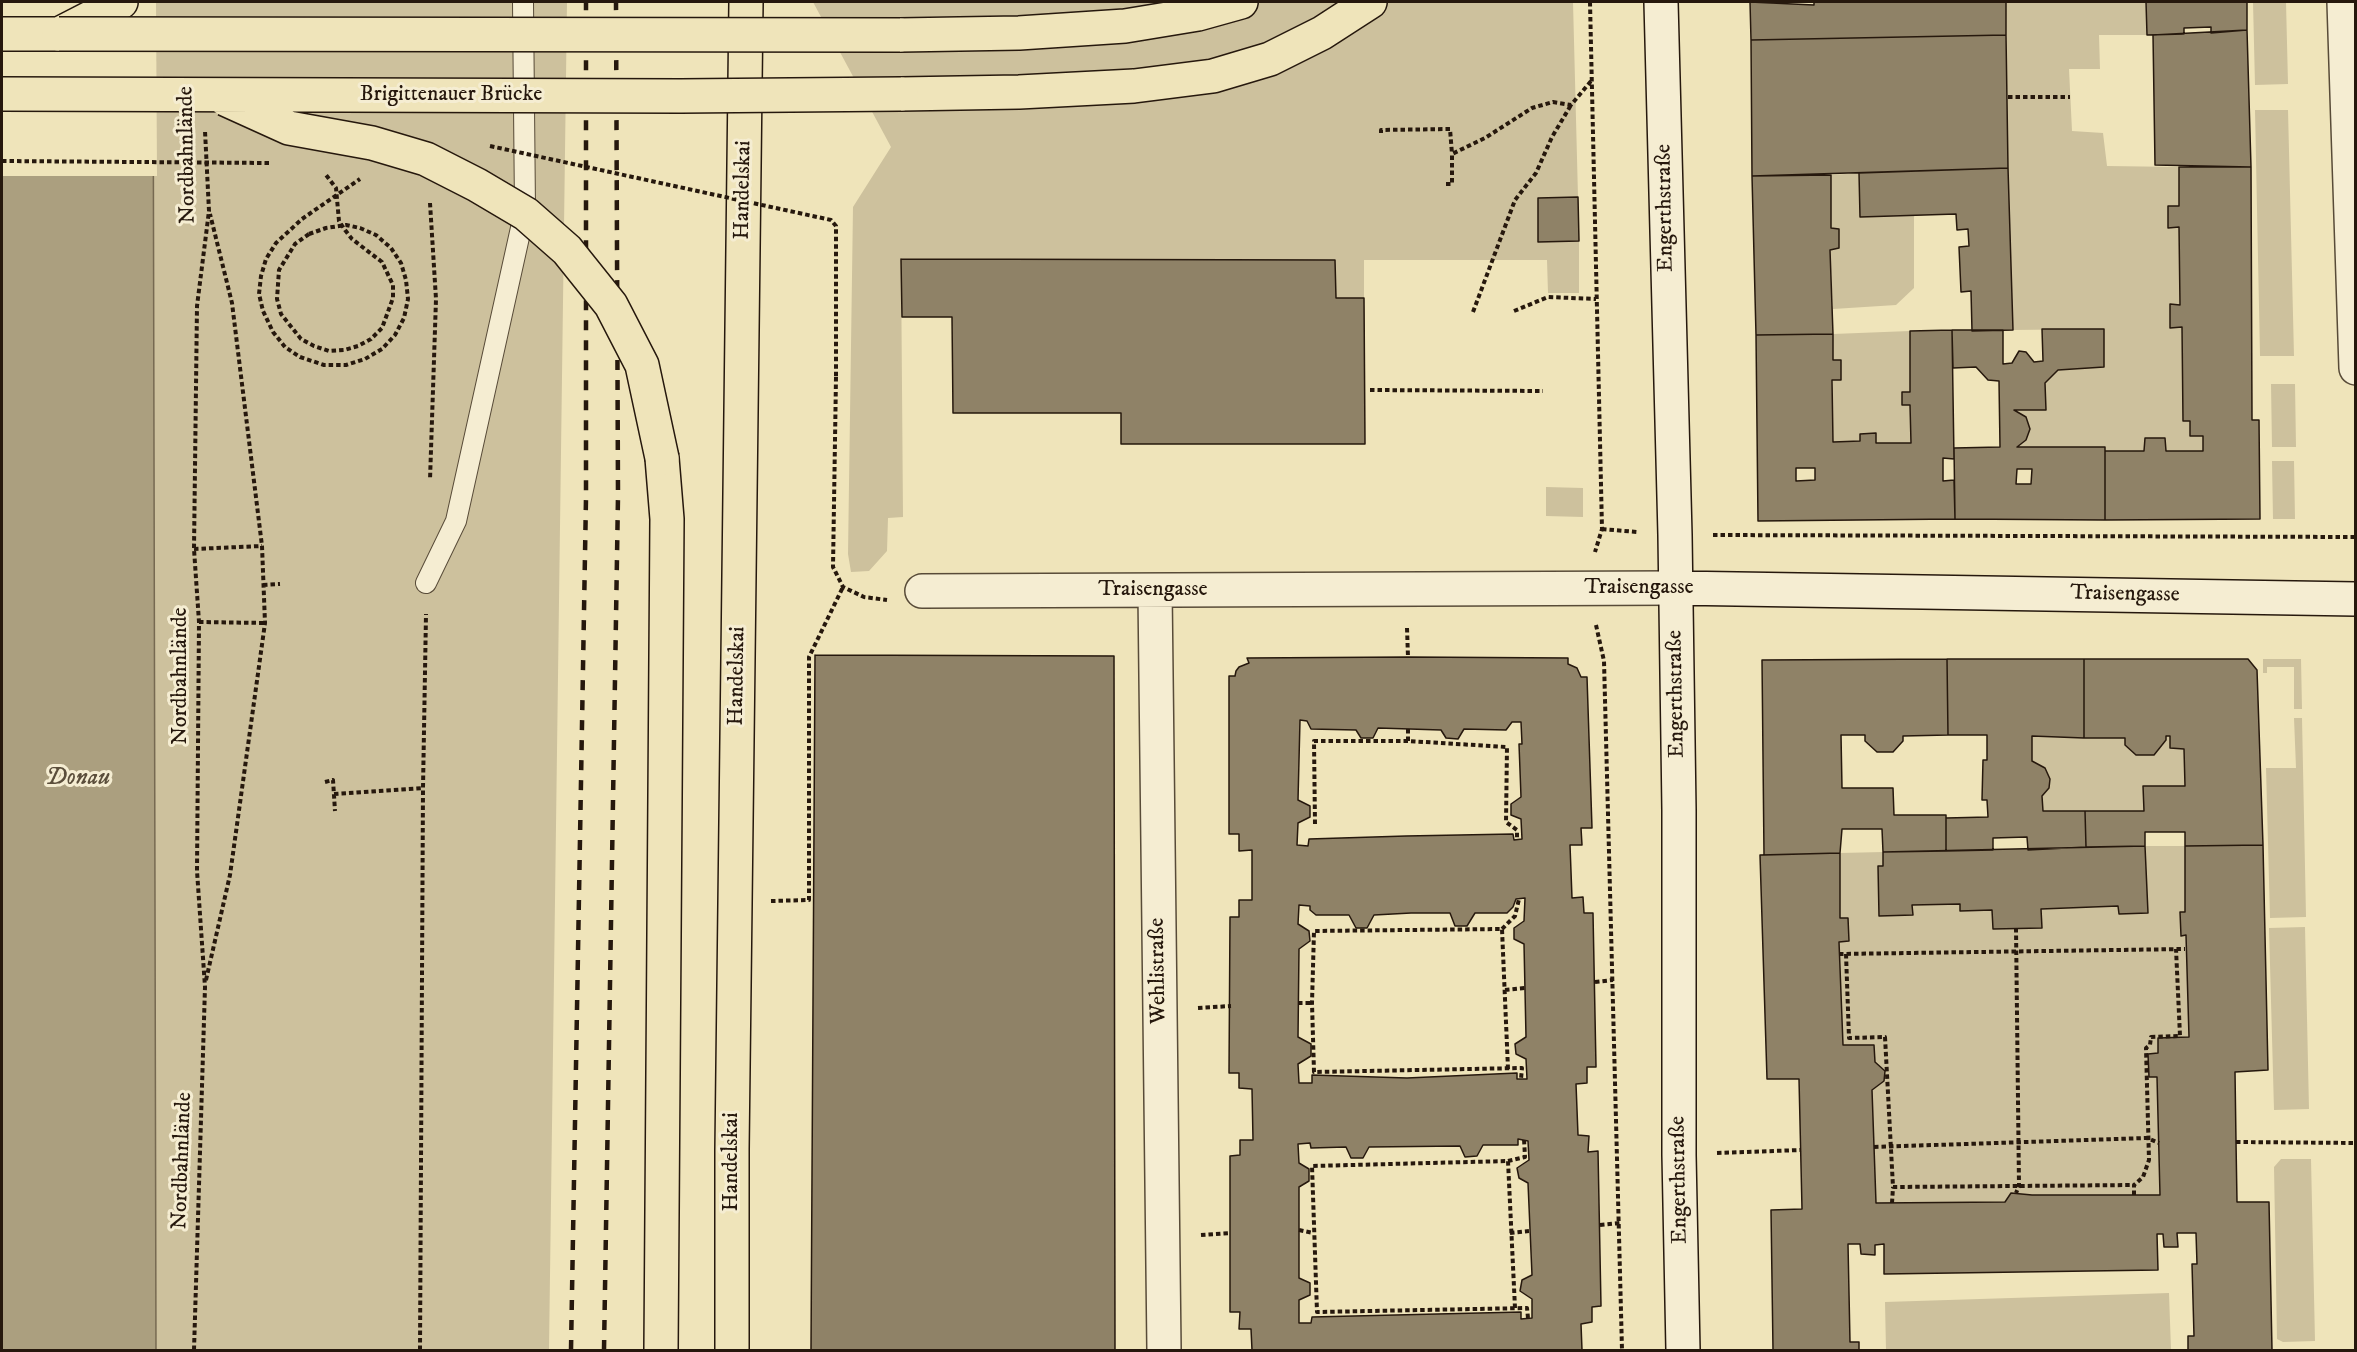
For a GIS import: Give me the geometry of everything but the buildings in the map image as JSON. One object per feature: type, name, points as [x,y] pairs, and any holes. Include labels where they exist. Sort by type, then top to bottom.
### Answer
[{"type":"main road","points":[[59,34],[121,2]]},
{"type":"main road","name":"Handelskai","points":[[732,1350],[746,2]]},
{"type":"main road","points":[[2,34],[900,35],[1019,33],[1125,26],[1198,14],[1241,2]]},
{"type":"main road","name":"Brigittenauer Brücke","points":[[2,94],[901,94],[1019,92],[1134,86],[1213,76],[1270,59],[1322,33],[1370,2]]},
{"type":"main road","points":[[216,94],[290,128],[372,142],[426,159],[526,214],[567,250],[611,305],[642,365],[662,458],[668,519],[661,1350]]},
{"type":"street","name":"Engerthstraße","points":[[1661,2],[1675,535],[1679,810],[1679,1155],[1683,1350]]},
{"type":"street","points":[[2344,2],[2355,368]]},
{"type":"street","name":"Traisengasse","points":[[922,591],[1674,588],[2355,599]]},
{"type":"street","name":"Wehlistraße","points":[[1155,591],[1164,1350]]},
{"type":"lane","points":[[426,583],[456,521],[525,210],[523,2]]},
{"type":"path","points":[[1590,2],[1602,529],[1675,535],[2355,537]]},
{"type":"path","points":[[1473,312],[1515,200],[1536,173],[1552,137],[1571,105],[1591,81]]},
{"type":"path","points":[[2008,97],[2070,97]]},
{"type":"path","points":[[1452,154],[1485,138],[1532,108],[1553,102],[1571,105]]},
{"type":"path","name":"Nordbahnlände","points":[[194,1350],[205,987],[197,871],[199,622],[194,549],[197,306],[209,211],[205,129]]},
{"type":"path","points":[[1381,133],[1382,130],[1450,129],[1452,184],[1446,184]]},
{"type":"path","points":[[490,146],[831,220],[836,226],[833,567],[843,587],[864,597],[896,601],[922,591]]},
{"type":"path","points":[[2,161],[278,163]]},
{"type":"path","points":[[302,219],[276,243],[266,259],[260,285],[263,311],[273,332],[285,347],[300,357],[324,365],[346,365],[365,359],[382,349],[395,335],[404,318],[408,299],[401,263],[391,248],[375,235],[346,225],[336,226],[326,228],[309,234],[295,244],[282,264],[276,285],[277,300],[281,314],[301,339],[329,351],[351,348],[371,339],[382,328],[389,313],[393,298],[393,285],[388,273],[382,262],[352,239],[345,230],[339,221],[336,188],[326,175],[319,172]]},
{"type":"path","points":[[429,192],[436,299],[430,488]]},
{"type":"path","points":[[205,987],[230,876],[265,623],[262,546],[232,303],[209,211]]},
{"type":"path","points":[[1514,311],[1548,297],[1596,299]]},
{"type":"path","points":[[1370,390],[1543,391]]},
{"type":"path","points":[[194,549],[262,546]]},
{"type":"path","points":[[420,1350],[426,583]]},
{"type":"path","points":[[263,585],[280,584]]},
{"type":"path","points":[[736,902],[809,900],[808,657],[843,587]]},
{"type":"path","points":[[1592,588],[1604,661],[1623,1350]]},
{"type":"path","points":[[199,622],[265,623]]},
{"type":"path","points":[[1408,729],[1408,741]]},
{"type":"path","points":[[1315,824],[1314,741],[1408,741],[1507,747],[1506,822],[1517,830],[1517,839]]},
{"type":"path","points":[[325,782],[333,780],[335,811]]},
{"type":"path","points":[[334,794],[423,788]]},
{"type":"path","points":[[1508,1069],[1502,930],[1515,916],[1519,899]]},
{"type":"path","points":[[2016,928],[2019,1186],[2016,1193]]},
{"type":"path","points":[[1502,930],[1314,931],[1312,1003],[1314,1072],[1522,1068],[1521,1079]]},
{"type":"path","points":[[1893,1187],[2134,1185],[2143,1177],[2149,1160],[2146,1048],[2150,1045],[2151,1037],[2180,1036],[2176,949]]},
{"type":"path","points":[[1839,954],[2185,949]]},
{"type":"path","points":[[1846,954],[1849,1038],[1885,1037],[1892,1203]]},
{"type":"path","points":[[1595,982],[1613,980]]},
{"type":"path","points":[[1505,990],[1525,988]]},
{"type":"path","points":[[1298,1003],[1312,1003]]},
{"type":"path","points":[[1874,1147],[2147,1138],[2159,1143]]},
{"type":"path","points":[[1524,1139],[1525,1157],[1508,1161],[1311,1166],[1317,1312],[1527,1308],[1527,1318]]},
{"type":"path","points":[[2236,1142],[2355,1143]]},
{"type":"path","points":[[1679,1155],[1801,1150]]},
{"type":"path","points":[[1508,1161],[1515,1308]]},
{"type":"path","points":[[2134,1185],[2134,1195]]},
{"type":"path","points":[[1600,1226],[1620,1223]]},
{"type":"path","points":[[1299,1230],[1313,1233]]},
{"type":"path","points":[[1510,1233],[1529,1231]]},
{"type":"shaded area","points":[[153,2],[567,2],[549,1350],[156,1350]]},
{"type":"shaded area","points":[[813,2],[1573,2],[1578,197],[1538,198],[1538,241],[1579,241],[1579,293],[1548,293],[1547,260],[1364,260],[1364,298],[1336,298],[1335,260],[901,259],[903,517],[888,518],[887,551],[869,571],[851,572],[848,554],[853,207],[891,147]]},
{"type":"shaded area","points":[[2006,2],[2146,2],[2147,35],[2099,35],[2100,69],[2069,69],[2072,131],[2103,133],[2107,166],[2179,167],[2179,206],[2169,206],[2168,227],[2179,227],[2180,305],[2170,305],[2170,327],[2182,327],[2183,421],[2190,421],[2190,436],[2203,436],[2203,451],[2166,451],[2165,438],[2145,438],[2144,451],[2105,451],[2104,447],[2017,447],[2026,440],[2030,429],[2026,417],[2014,410],[2045,410],[2045,383],[2058,370],[2104,367],[2104,329],[2013,330]]},
{"type":"shaded area","points":[[2253,2],[2286,2],[2288,84],[2255,85]]},
{"type":"shaded area","points":[[2255,110],[2288,110],[2294,356],[2260,356]]},
{"type":"shaded area","points":[[1859,173],[1860,217],[1914,215],[1914,288],[1896,305],[1833,309],[1830,250],[1839,248],[1839,229],[1831,228],[1831,175]]},
{"type":"shaded area","points":[[1910,331],[1910,392],[1902,392],[1902,405],[1910,405],[1911,443],[1876,443],[1876,433],[1861,434],[1860,441],[1833,442],[1833,334]]},
{"type":"shaded area","points":[[2271,384],[2295,384],[2296,447],[2272,447]]},
{"type":"shaded area","points":[[2272,461],[2294,461],[2295,519],[2273,519]]},
{"type":"shaded area","points":[[1546,487],[1583,488],[1583,517],[1546,516]]},
{"type":"shaded area","points":[[2263,659],[2301,659],[2302,709],[2294,709],[2294,667],[2267,667],[2267,673],[2263,673]]},
{"type":"shaded area","points":[[2294,718],[2302,718],[2306,917],[2270,918],[2266,768],[2296,768]]},
{"type":"shaded area","points":[[2032,736],[2125,738],[2125,745],[2136,755],[2154,755],[2166,741],[2166,736],[2170,736],[2170,748],[2184,749],[2185,786],[2143,786],[2144,811],[2043,811],[2042,796],[2049,788],[2050,779],[2045,768],[2032,761]]},
{"type":"shaded area","points":[[2145,846],[2185,846],[2185,912],[2180,912],[2181,935],[2186,935],[2189,1037],[2158,1053],[2148,1055],[2149,1077],[2157,1077],[2160,1195],[2011,1193],[2005,1202],[1876,1203],[1872,1090],[1884,1081],[1885,1071],[1875,1062],[1874,1045],[1843,1045],[1839,942],[1849,941],[1848,919],[1840,918],[1840,853],[1883,852],[1883,866],[1878,866],[1879,916],[1913,915],[1912,905],[1960,904],[1960,911],[1992,910],[1993,929],[2041,928],[2041,909],[2118,906],[2119,914],[2148,913]]},
{"type":"shaded area","points":[[2305,927],[2309,1109],[2274,1110],[2269,928]]},
{"type":"shaded area","points":[[2281,1159],[2311,1159],[2315,1341],[2283,1342],[2277,1339],[2274,1167]]},
{"type":"shaded area","points":[[2169,1293],[2171,1350],[1886,1350],[1885,1302]]},
{"type":"water","name":"Donau","points":[[2,2],[153,2],[156,1350],[2,1350]]},
{"type":"pier","points":[[2,2],[156,2],[157,176],[2,176]]},
{"type":"railway","points":[[571,1350],[586,498],[586,2]]},
{"type":"railway","points":[[604,1350],[618,496],[616,2]]}]
